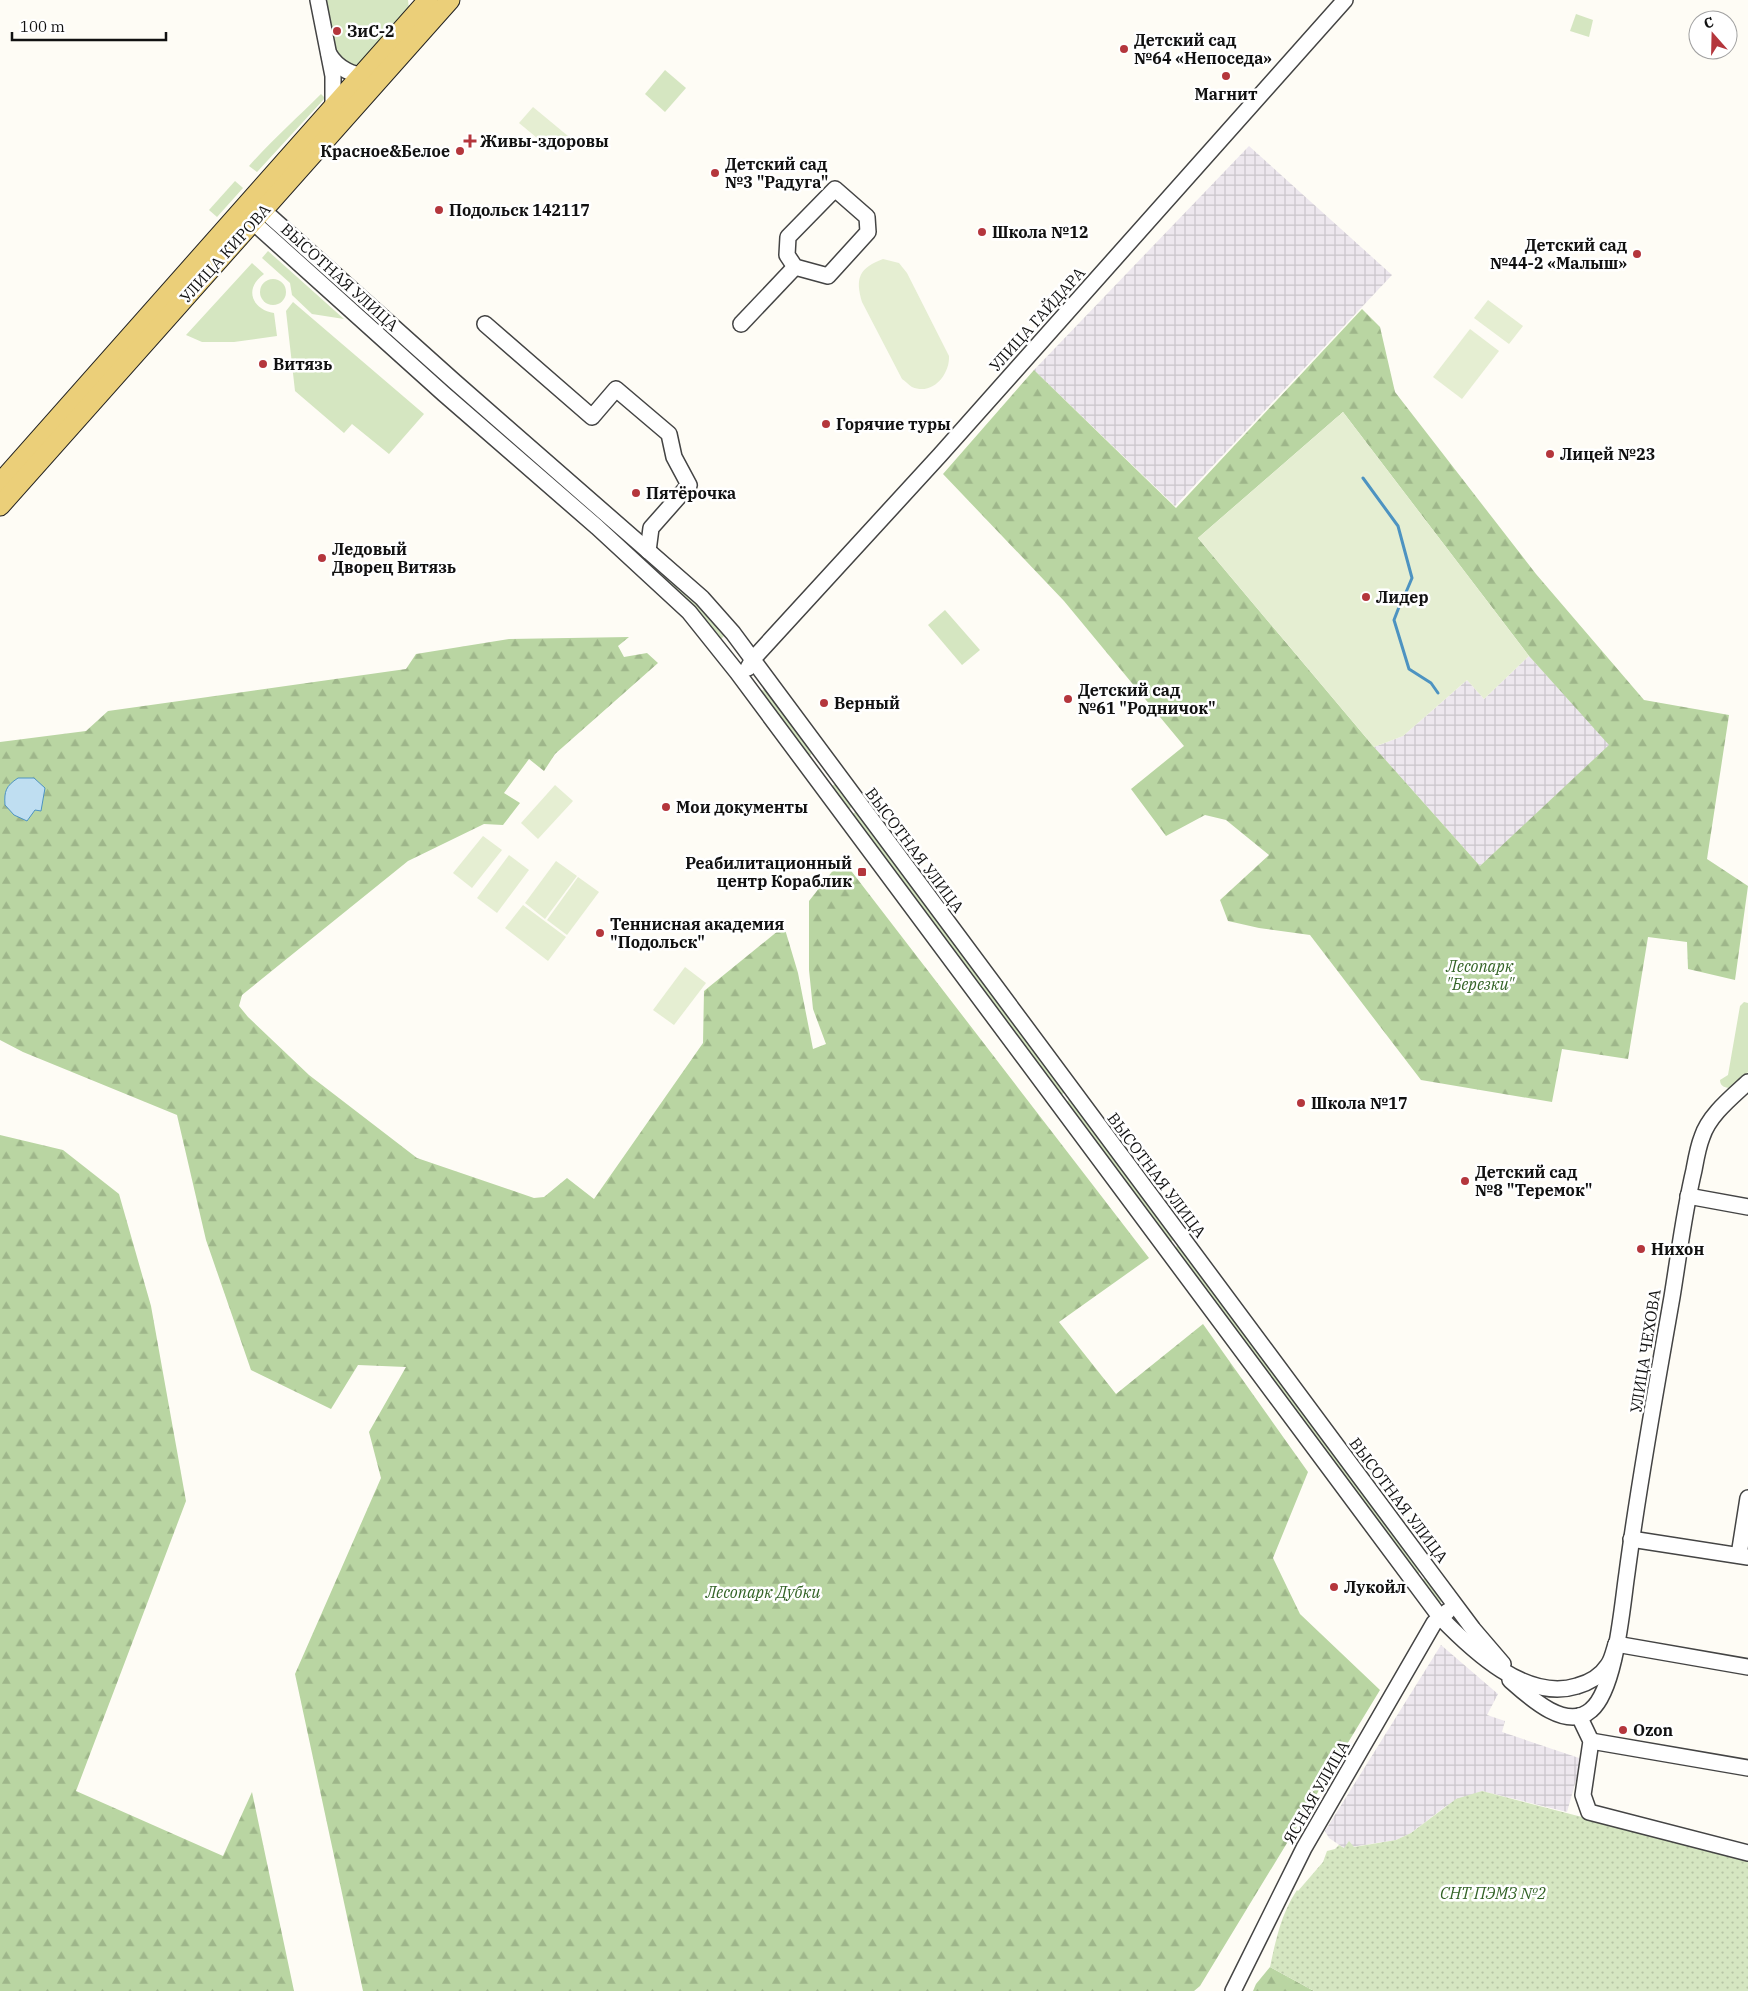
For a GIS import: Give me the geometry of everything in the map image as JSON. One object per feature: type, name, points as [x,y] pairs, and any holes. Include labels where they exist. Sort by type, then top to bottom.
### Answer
[{"type":"main road","name":"УЛИЦА КИРОВА","points":[[0,506],[254,212],[333,106],[428,4],[450,0]]},
{"type":"main road","name":"УЛИЦА КИРОВА","points":[[0,483],[386,72],[428,4]]},
{"type":"street","points":[[318,0],[333,76],[333,106]]},
{"type":"street","name":"УЛИЦА ГАЙДАРА","points":[[753,659],[933,462],[1345,0]]},
{"type":"street","points":[[329,54],[333,62],[341,68],[360,76],[386,72]]},
{"type":"street","points":[[835,189],[867,218],[868,232],[828,276],[796,267],[787,254],[788,237],[835,189]]},
{"type":"street","name":"ВЫСОТНАЯ УЛИЦА","points":[[254,212],[611,518],[702,598],[733,633],[1455,1605],[1488,1647],[1516,1678]]},
{"type":"street","name":"ВЫСОТНАЯ УЛИЦА","points":[[254,212],[444,394],[689,612],[816,778],[1440,1617],[1493,1665],[1516,1678]]},
{"type":"street","points":[[741,324],[796,267]]},
{"type":"street","points":[[485,324],[592,417],[616,389],[669,434],[674,457],[689,486],[651,528],[648,551]]},
{"type":"street","points":[[444,394],[454,382]]},
{"type":"street","points":[[600,531],[611,518]]},
{"type":"street","points":[[722,653],[733,659],[743,661],[753,659]]},
{"type":"street","points":[[750,690],[747,678],[748,669],[753,659]]},
{"type":"street","points":[[816,778],[831,766]]},
{"type":"street","name":"УЛИЦА ЧЕХОВА","points":[[1579,1716],[1590,1712],[1598,1703],[1605,1691],[1610,1674],[1688,1196],[1702,1136],[1707,1126],[1748,1082]]},
{"type":"street","points":[[1688,1196],[1748,1207]]},
{"type":"street","points":[[1631,1538],[1744,1556],[1748,1498]]},
{"type":"street","points":[[1440,1617],[1455,1605]]},
{"type":"street","name":"ЯСНАЯ УЛИЦА","points":[[1233,1991],[1304,1848],[1440,1617]]},
{"type":"street","points":[[1428,1636],[1447,1632],[1457,1634]]},
{"type":"street","points":[[1616,1644],[1748,1666]]},
{"type":"street","name":"УЛИЦА ЧЕХОВА","points":[[1516,1678],[1538,1687],[1565,1690],[1589,1682],[1609,1665],[1616,1644]]},
{"type":"street","points":[[1493,1665],[1532,1700],[1545,1708],[1565,1716],[1579,1716],[1591,1741],[1583,1795],[1589,1812],[1748,1853]]},
{"type":"street","points":[[1591,1741],[1748,1768]]},
{"type":"shaded area","points":[[1249,146],[1392,275],[1175,506],[1034,370]]},
{"type":"shaded area","points":[[1529,656],[1610,745],[1480,866],[1374,747],[1403,736],[1467,680],[1484,699]]},
{"type":"shaded area","points":[[1441,1645],[1498,1694],[1487,1715],[1505,1721],[1502,1732],[1582,1759],[1567,1812],[1482,1791],[1446,1806],[1411,1833],[1396,1840],[1344,1848],[1329,1838],[1325,1831]]},
{"type":"green space","points":[[325,0],[408,0],[409,9],[361,64],[349,66],[335,52]]},
{"type":"green space","points":[[1576,14],[1593,20],[1589,37],[1570,31]]},
{"type":"green space","points":[[665,70],[686,88],[665,112],[645,94]]},
{"type":"green space","points":[[321,94],[325,98],[257,172],[249,166],[276,138]]},
{"type":"green space","points":[[533,107],[568,136],[554,152],[519,123]]},
{"type":"green space","points":[[235,181],[243,188],[217,217],[209,210]]},
{"type":"green space","points":[[268,251],[344,319],[312,314],[292,295],[290,283],[262,258]]},
{"type":"green space","points":[[883,259],[899,263],[907,273],[949,356],[947,370],[939,382],[933,386],[920,389],[912,387],[902,379],[862,302],[859,286],[861,275],[869,266]]},
{"type":"green space","points":[[252,263],[264,274],[254,285],[252,291],[255,303],[266,311],[274,313],[277,336],[234,342],[202,342],[186,335]]},
{"type":"green space","points":[[273,279],[282,283],[286,292],[282,301],[273,305],[264,301],[260,292],[264,283]]},
{"type":"green space","points":[[1488,300],[1523,326],[1509,344],[1474,318]]},
{"type":"green space","points":[[293,302],[424,414],[389,454],[352,424],[344,433],[295,391],[286,311]]},
{"type":"green space","name":"Лесопарк \"Березки\"","points":[[1362,309],[1380,327],[1395,392],[1536,574],[1644,700],[1729,715],[1707,859],[1748,886],[1735,980],[1688,969],[1687,942],[1648,937],[1628,1059],[1562,1049],[1552,1102],[1421,1080],[1310,935],[1259,928],[1228,921],[1220,900],[1269,855],[1226,820],[1205,815],[1166,836],[1131,789],[1184,746],[1064,601],[943,474],[1034,370],[1176,508]],"holes":[[[1343,412],[1529,656],[1609,745],[1480,866],[1374,747],[1198,538]]]},
{"type":"green space","points":[[377,318],[441,380],[438,381],[373,322]]},
{"type":"green space","points":[[1470,329],[1499,351],[1462,399],[1433,377]]},
{"type":"green space","points":[[456,392],[597,512],[596,516],[593,517],[456,396]]},
{"type":"green space","name":"Лидер","points":[[1343,412],[1529,656],[1484,699],[1467,680],[1403,736],[1374,747],[1198,538]]},
{"type":"green space","points":[[613,530],[694,600],[725,635],[720,640],[612,534]]},
{"type":"green space","points":[[945,610],[980,650],[962,665],[928,625]]},
{"type":"green space","name":"Лесопарк Дубки","points":[[629,637],[618,646],[624,657],[647,653],[658,663],[555,754],[544,771],[529,759],[504,793],[520,803],[503,825],[484,824],[408,861],[242,995],[239,1006],[248,1017],[309,1075],[417,1158],[534,1198],[544,1197],[567,1178],[594,1199],[703,1043],[704,991],[784,926],[798,973],[813,1049],[826,1044],[813,1009],[809,970],[809,901],[842,859],[1149,1258],[1059,1322],[1116,1394],[1203,1324],[1308,1472],[1273,1558],[1300,1614],[1380,1690],[1200,1986],[1194,1991],[363,1991],[295,1674],[381,1478],[369,1432],[406,1367],[358,1365],[331,1409],[251,1370],[206,1240],[177,1115],[23,1052],[0,1040],[0,742],[86,731],[108,711],[406,669],[416,654],[509,639]]},
{"type":"green space","points":[[762,690],[768,691],[812,750],[811,755],[806,755],[762,696]]},
{"type":"green space","points":[[836,784],[853,806],[847,810],[831,788]]},
{"type":"green space","points":[[555,785],[573,801],[538,839],[521,823]]},
{"type":"green space","points":[[857,811],[1065,1092],[1060,1096],[851,815]]},
{"type":"green space","points":[[483,836],[502,850],[472,888],[453,873]]},
{"type":"green space","points":[[509,855],[529,870],[497,913],[477,898]]},
{"type":"green space","points":[[556,861],[577,876],[545,919],[525,903]]},
{"type":"green space","points":[[578,877],[599,892],[567,935],[547,920]]},
{"type":"green space","points":[[523,905],[566,937],[548,961],[505,928]]},
{"type":"green space","points":[[685,967],[706,983],[674,1025],[653,1010]]},
{"type":"green space","points":[[1744,1002],[1748,1003],[1748,1072],[1732,1088],[1728,1088],[1722,1086],[1720,1080],[1728,1075],[1740,1006]]},
{"type":"green space","points":[[1070,1099],[1175,1239],[1169,1243],[1065,1103]]},
{"type":"green space","points":[[0,1135],[63,1150],[119,1194],[151,1306],[186,1501],[76,1791],[223,1856],[252,1792],[294,1991],[0,1991]]},
{"type":"green space","points":[[1179,1245],[1422,1571],[1416,1575],[1173,1249]]},
{"type":"green space","points":[[1426,1577],[1442,1598],[1441,1602],[1437,1602],[1421,1581]]},
{"type":"green space","name":"СНТ ПЭМЗ №2","points":[[1482,1791],[1748,1860],[1748,1991],[1314,1991],[1270,1967],[1277,1937],[1291,1899],[1323,1862],[1327,1851],[1335,1849],[1339,1845],[1344,1848],[1349,1841],[1354,1847],[1396,1840],[1411,1833],[1456,1799]]},
{"type":"green space","points":[[1270,1967],[1314,1991],[1253,1991],[1256,1984]]},
{"type":"water","points":[[18,778],[34,778],[45,788],[41,811],[35,810],[27,821],[14,815],[5,805],[7,789]]},
{"type":"waterway","points":[[1363,478],[1398,526],[1412,578],[1404,597]]},
{"type":"waterway","points":[[1399,607],[1394,620],[1409,669],[1431,683],[1438,693]]},
{"type":"place","name":"ЗиС-2","points":[[337,31]]},
{"type":"place","name":"Детский сад №64 «Непоседа»","points":[[1124,49]]},
{"type":"place","name":"Магнит","points":[[1226,76]]},
{"type":"place","name":"Живы-здоровы","points":[[470,141]]},
{"type":"place","name":"Красное&Белое","points":[[460,151]]},
{"type":"place","name":"Детский сад №3 \"Радуга\"","points":[[715,173]]},
{"type":"place","name":"Подольск 142117","points":[[439,210]]},
{"type":"place","name":"Школа №12","points":[[982,232]]},
{"type":"place","name":"Детский сад №44-2 «Малыш»","points":[[1637,254]]},
{"type":"place","name":"Витязь","points":[[263,364]]},
{"type":"place","name":"Горячие туры","points":[[826,424]]},
{"type":"place","name":"Лицей №23","points":[[1550,454]]},
{"type":"place","name":"Пятёрочка","points":[[636,493]]},
{"type":"place","name":"Ледовый Дворец Витязь","points":[[322,558]]},
{"type":"place","name":"Лидер","points":[[1366,597]]},
{"type":"place","name":"Детский сад №61 \"Родничок\"","points":[[1068,699]]},
{"type":"place","name":"Верный","points":[[824,703]]},
{"type":"place","name":"Мои документы","points":[[666,807]]},
{"type":"place","name":"Реабилитационный центр Кораблик","points":[[862,872]]},
{"type":"place","name":"Теннисная академия \"Подольск\"","points":[[600,933]]},
{"type":"place","name":"Школа №17","points":[[1301,1103]]},
{"type":"place","name":"Детский сад №8 \"Теремок\"","points":[[1465,1181]]},
{"type":"place","name":"Нихон","points":[[1641,1249]]},
{"type":"place","name":"Лукойл","points":[[1334,1587]]},
{"type":"place","name":"Ozon","points":[[1623,1730]]}]
